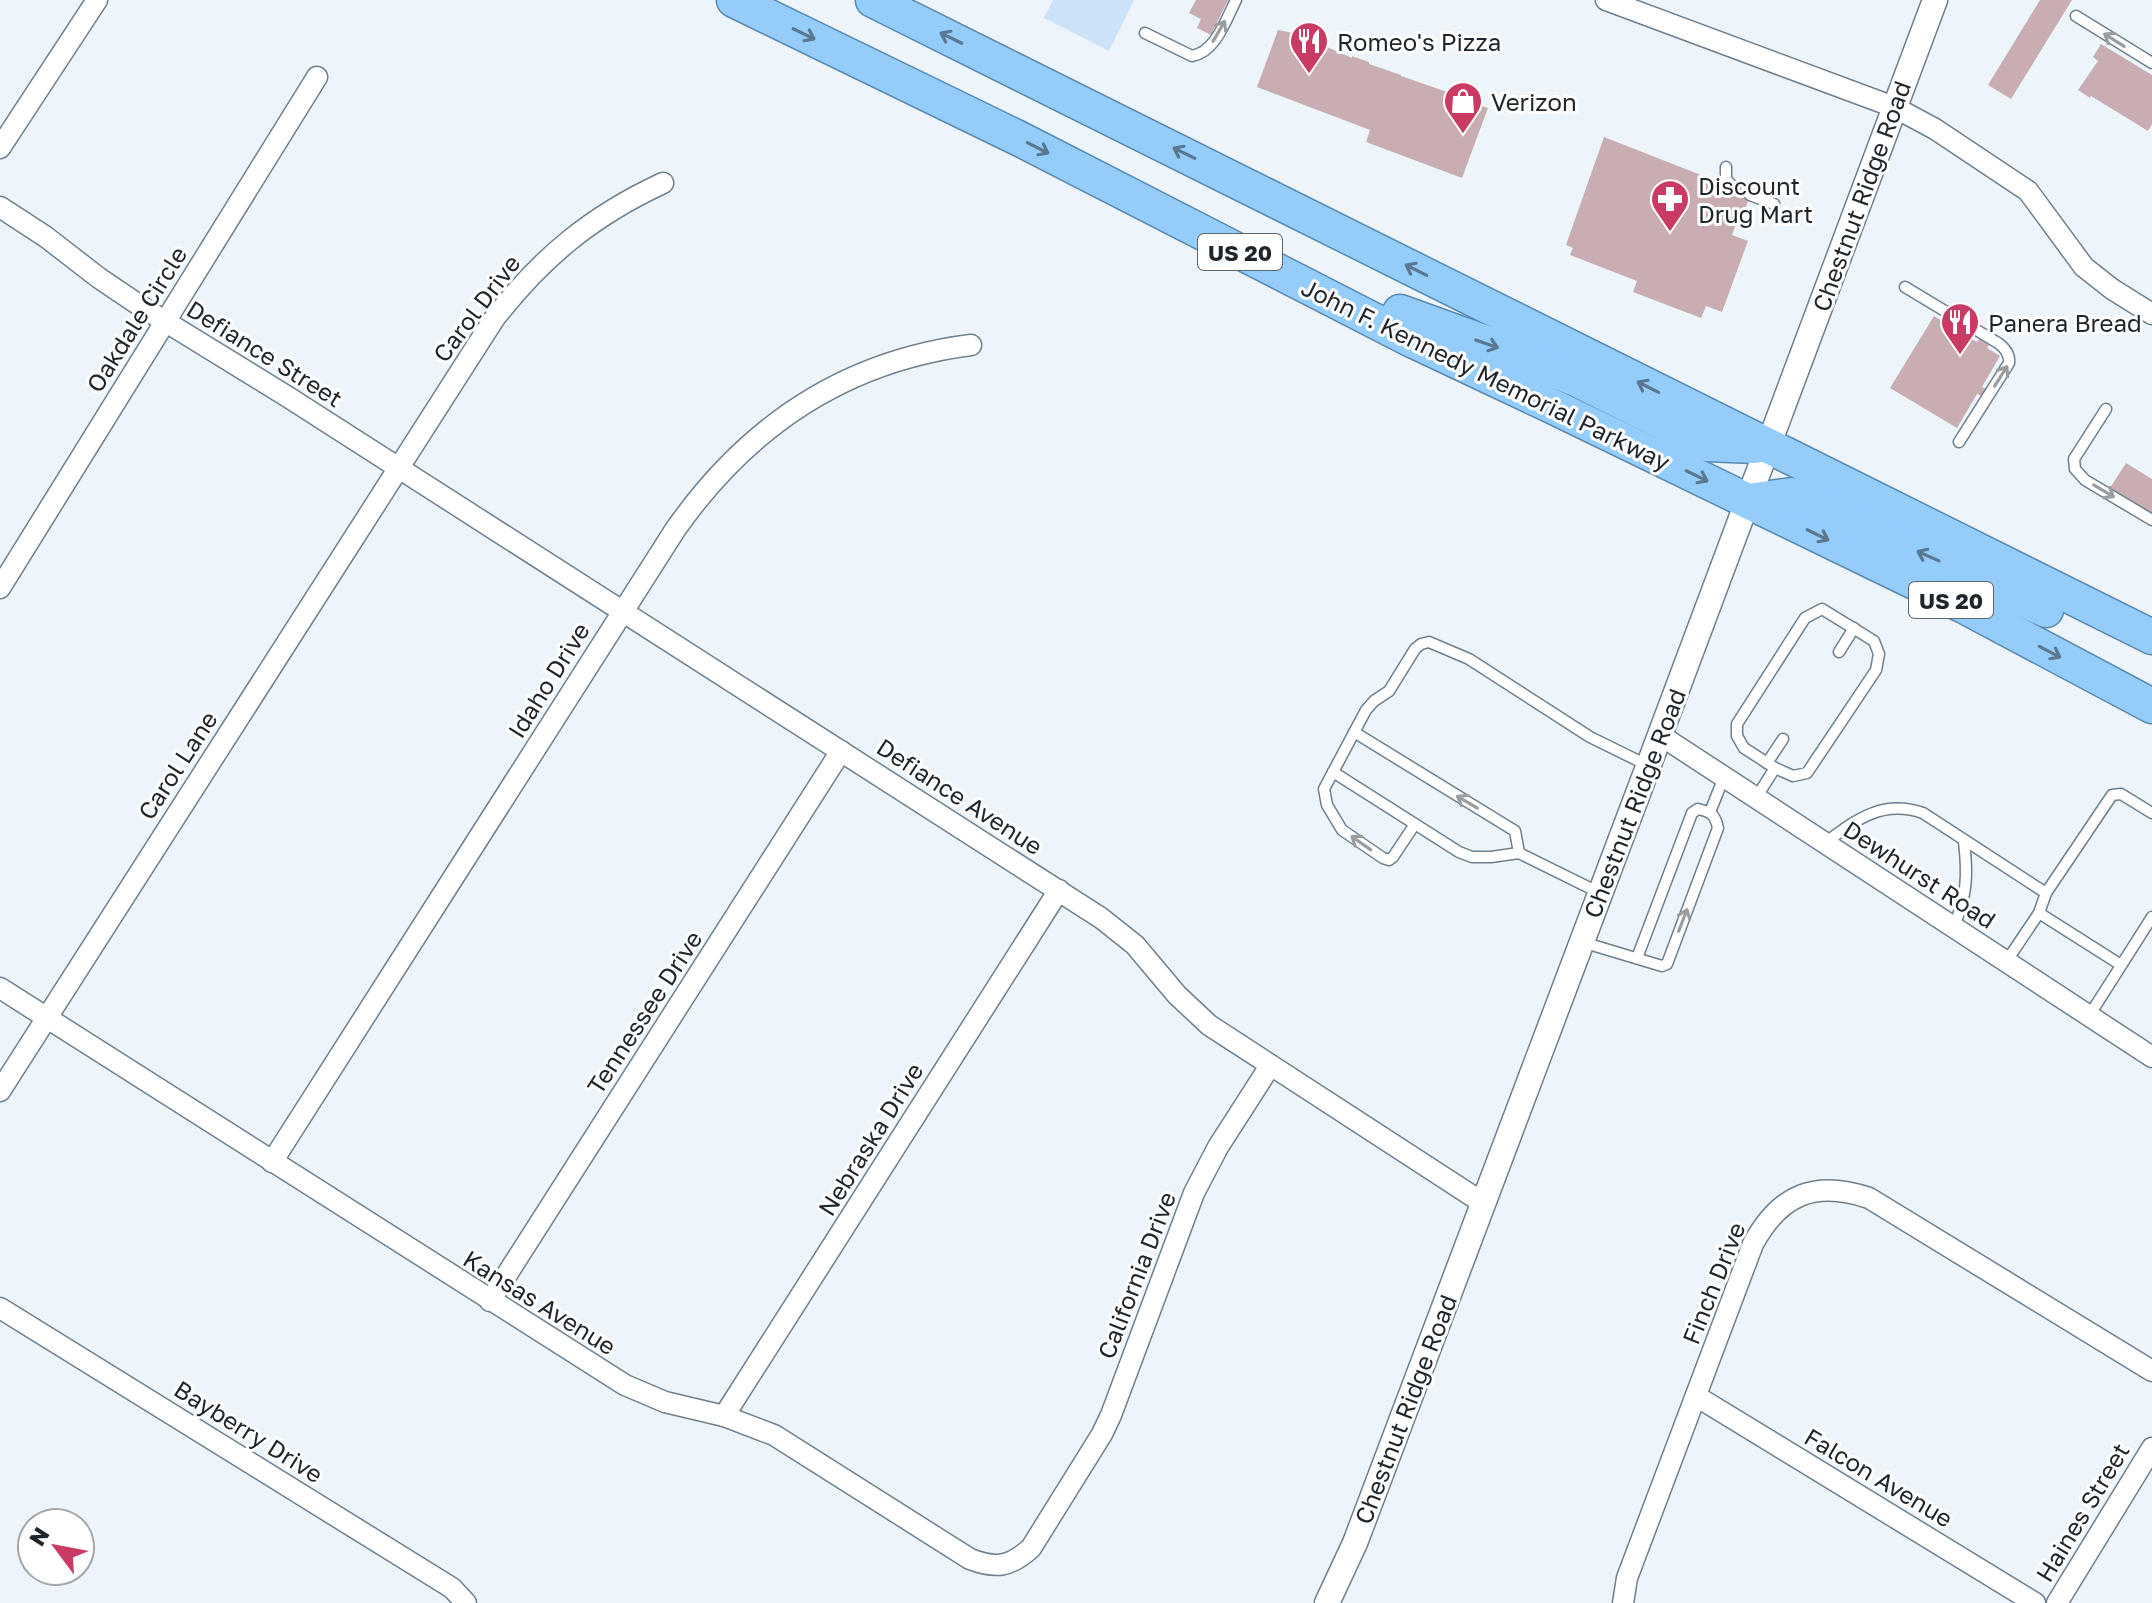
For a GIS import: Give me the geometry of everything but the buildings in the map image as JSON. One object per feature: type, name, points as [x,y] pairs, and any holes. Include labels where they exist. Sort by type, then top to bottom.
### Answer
[{"type":"highway","name":"John F. Kennedy Memorial Parkway","points":[[734,0],[1018,138],[1412,340],[1964,606],[2152,706]]},
{"type":"highway","name":"US 20","points":[[873,0],[2152,637]]},
{"type":"highway","points":[[1205,234],[1419,320],[1540,364],[1706,444],[1768,447]]},
{"type":"highway","points":[[1748,501],[1792,495],[2152,657]]},
{"type":"street","points":[[0,148],[97,0]]},
{"type":"street","points":[[1606,0],[1894,107],[1935,129],[2021,186],[2036,200],[2084,267],[2152,314]]},
{"type":"street","name":"Chestnut Ridge Road","points":[[1327,1603],[1355,1543],[1935,0]]},
{"type":"street","name":"Oakdale Circle","points":[[0,588],[317,77]]},
{"type":"street","name":"Carol Drive","points":[[392,464],[517,290],[560,247],[598,218],[663,183]]},
{"type":"street","name":"Defiance Street","points":[[0,207],[165,322],[392,464]]},
{"type":"street","name":"Idaho Drive","points":[[272,1162],[694,503],[726,466],[771,426],[833,386],[900,359],[935,349],[971,345]]},
{"type":"street","name":"Defiance Avenue","points":[[392,464],[1101,918],[1135,945],[1177,995],[1209,1025],[1483,1203]]},
{"type":"street","name":"Carol Lane","points":[[0,1091],[392,464]]},
{"type":"street","name":"Dewhurst Road","points":[[1660,735],[2152,1057]]},
{"type":"street","name":"Tennessee Drive","points":[[490,1301],[841,751]]},
{"type":"street","name":"Nebraska Drive","points":[[724,1416],[1059,890]]},
{"type":"street","name":"Kansas Avenue","points":[[0,988],[625,1385],[665,1402],[724,1416],[774,1435],[970,1559],[997,1566],[1019,1559],[1031,1548],[1058,1505]]},
{"type":"street","name":"California Drive","points":[[1058,1505],[1111,1415],[1194,1193],[1207,1166],[1270,1066]]},
{"type":"street","name":"Finch Drive","points":[[1623,1603],[1627,1578],[1753,1244],[1764,1224],[1779,1208],[1798,1197],[1834,1190],[1869,1198],[2152,1371]]},
{"type":"street","name":"Bayberry Drive","points":[[0,1308],[452,1588],[466,1603]]},
{"type":"street","name":"Falcon Avenue","points":[[1696,1396],[2035,1603]]},
{"type":"street","name":"Haines Street","points":[[2057,1603],[2152,1448]]},
{"type":"lane","points":[[1145,33],[1192,56],[1198,55],[1210,47],[1236,0]]},
{"type":"lane","points":[[2076,16],[2152,63]]},
{"type":"lane","points":[[1726,167],[1726,179],[1734,188]]},
{"type":"lane","points":[[1750,195],[1774,204]]},
{"type":"lane","points":[[1905,287],[1998,343],[2009,356],[2009,363],[1959,442]]},
{"type":"lane","points":[[2106,409],[2074,459],[2075,469],[2085,480],[2152,520]]},
{"type":"lane","points":[[1822,609],[1874,641],[1879,654],[1876,670],[1807,773],[1793,776],[1771,765],[1744,748],[1737,736],[1737,724],[1805,618],[1822,609]]},
{"type":"lane","points":[[1839,652],[1854,628]]},
{"type":"lane","points":[[1415,824],[1393,857],[1389,860],[1383,858],[1342,830],[1327,805],[1324,789],[1366,710],[1389,691],[1415,649],[1429,642],[1469,659],[1590,737],[1649,766]]},
{"type":"lane","points":[[1354,732],[1515,831],[1519,853]]},
{"type":"lane","points":[[1756,798],[1783,739]]},
{"type":"lane","points":[[1333,772],[1459,852],[1472,857],[1519,853],[1600,893]]},
{"type":"lane","points":[[1710,812],[1724,777]]},
{"type":"lane","points":[[2006,962],[2039,913],[2046,893],[2112,795],[2121,794],[2152,813]]},
{"type":"lane","points":[[1825,843],[1857,819],[1883,810],[1910,808],[1923,813],[2046,893]]},
{"type":"lane","points":[[1582,942],[1662,966],[1667,964],[1718,828],[1716,817],[1710,812],[1698,809],[1692,813],[1637,958]]},
{"type":"lane","points":[[1954,927],[1964,903],[1968,873],[1964,841]]},
{"type":"lane","points":[[2039,913],[2121,965]]},
{"type":"lane","points":[[2089,1016],[2152,917]]},
{"type":"shaded area","points":[[1053,0],[1134,0],[1109,51],[1044,18]]},
{"type":"place","name":"Romeo's Pizza","points":[[1309,75]]},
{"type":"place","name":"Verizon","points":[[1463,135]]},
{"type":"place","name":"Discount Drug Mart","points":[[1670,233]]},
{"type":"place","name":"Panera Bread","points":[[1960,356]]}]
